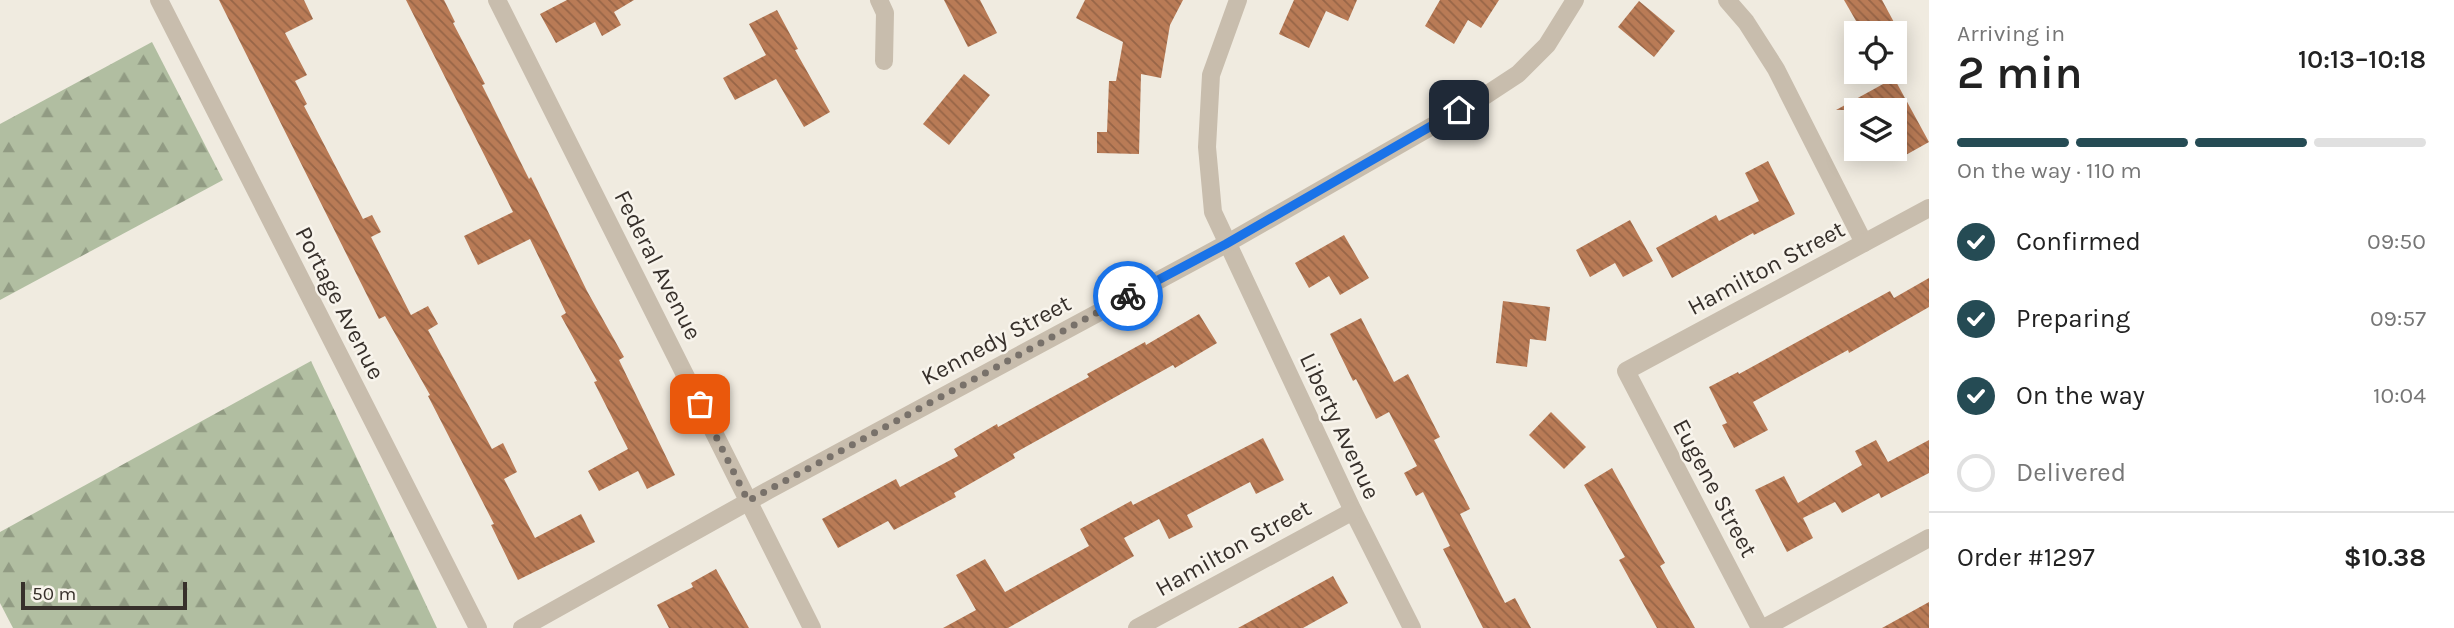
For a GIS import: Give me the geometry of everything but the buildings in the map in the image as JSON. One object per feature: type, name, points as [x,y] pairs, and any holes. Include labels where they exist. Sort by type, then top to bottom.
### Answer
[{"type":"street","name":"Portage Avenue","points":[[159,0],[478,628]]},
{"type":"street","name":"Federal Avenue","points":[[497,0],[812,628]]},
{"type":"street","points":[[878,0],[885,13],[884,61]]},
{"type":"street","name":"Liberty Avenue","points":[[1238,0],[1211,75],[1207,147],[1213,212],[1353,510],[1412,628]]},
{"type":"street","name":"Kennedy Street","points":[[522,628],[748,501],[1226,244],[1483,97],[1518,74],[1548,45],[1575,0]]},
{"type":"street","points":[[1727,0],[1746,22],[1776,69],[1864,243]]},
{"type":"street","name":"Hamilton Street","points":[[1626,371],[1929,208]]},
{"type":"street","name":"Eugene Street","points":[[1626,371],[1762,628]]},
{"type":"street","name":"Hamilton Street","points":[[1137,628],[1353,510]]},
{"type":"street","points":[[1762,628],[1929,538]]},
{"type":"green space","points":[[152,42],[223,180],[0,300],[0,124]]},
{"type":"green space","points":[[311,361],[437,628],[13,628],[0,603],[0,532]]},
{"type":"way so far","points":[[700,404],[748,501],[1128,296]]},
{"type":"route","points":[[1128,296],[1226,244],[1459,110]]}]
